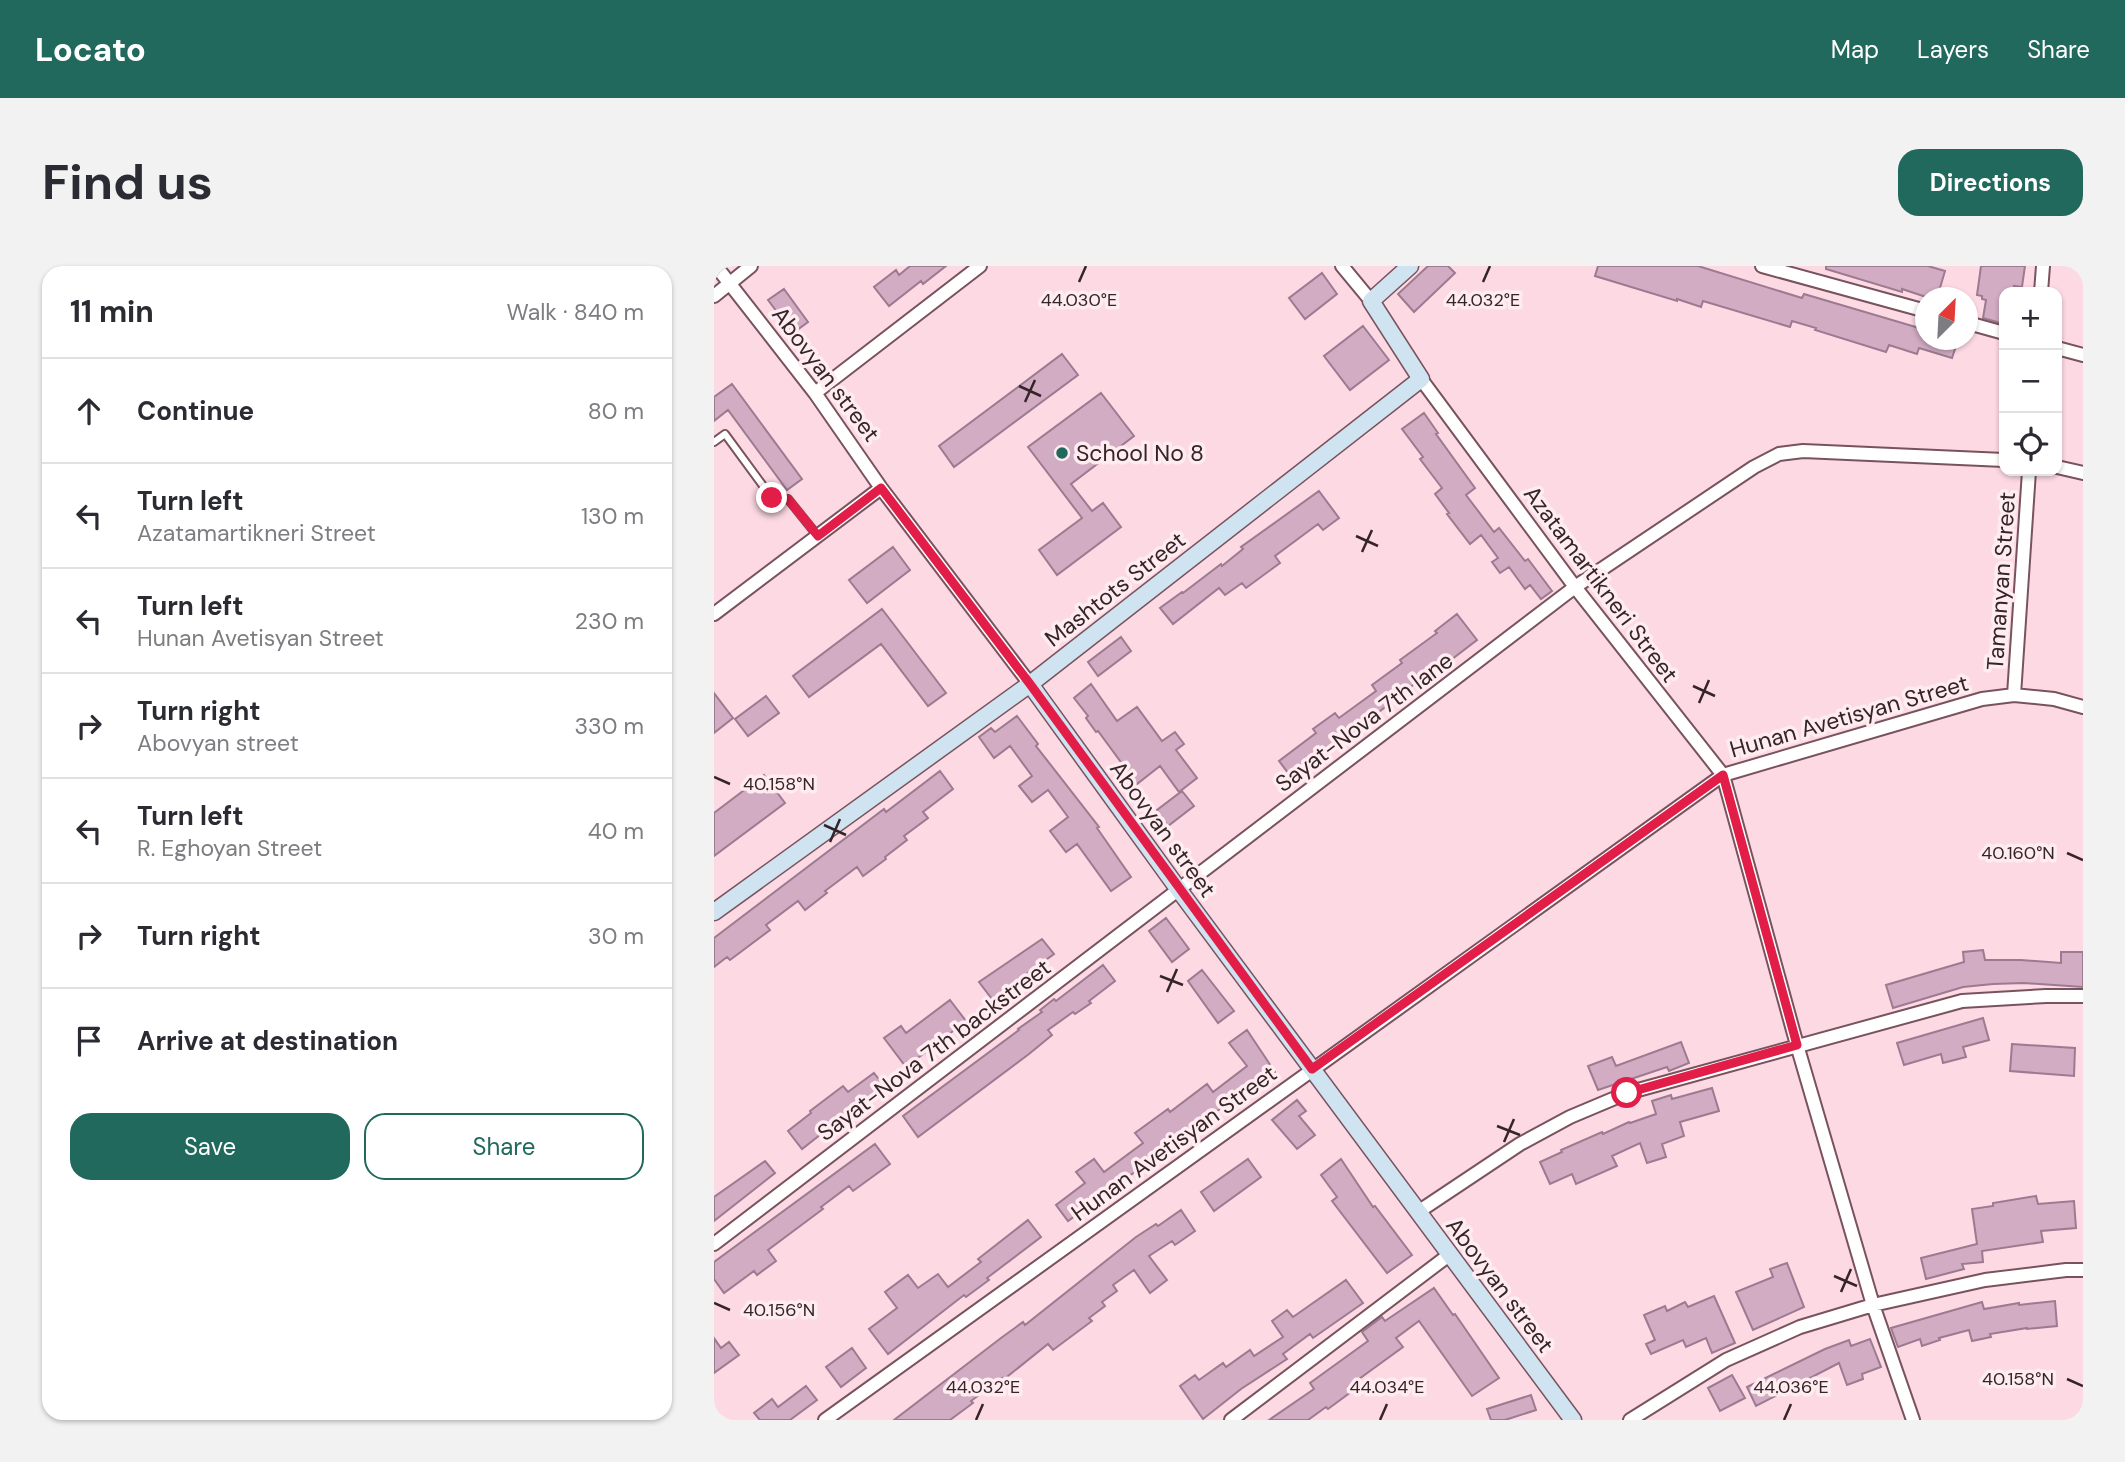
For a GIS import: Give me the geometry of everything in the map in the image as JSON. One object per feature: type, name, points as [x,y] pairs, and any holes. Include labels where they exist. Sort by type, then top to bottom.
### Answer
[{"type":"main road","points":[[1410,266],[1371,301],[1421,379]]},
{"type":"main road","name":"Mashtots Street","points":[[714,912],[1030,684],[1421,379]]},
{"type":"main road","name":"Abovyan street","points":[[1030,684],[1179,890],[1573,1420]]},
{"type":"street","name":"Abovyan street","points":[[716,266],[815,393],[881,488],[1030,684]]},
{"type":"street","points":[[714,296],[751,266]]},
{"type":"street","points":[[815,393],[980,266]]},
{"type":"street","points":[[1342,266],[1371,301]]},
{"type":"street","points":[[1762,266],[1915,308]]},
{"type":"street","points":[[2041,287],[2043,266]]},
{"type":"street","points":[[1978,326],[1999,332]]},
{"type":"street","points":[[2062,349],[2083,355]]},
{"type":"street","name":"Azatamartikneri Street","points":[[1421,379],[1575,587],[1723,775],[1797,1045],[1873,1305],[1913,1420]]},
{"type":"street","name":"Sayat-Nova 7th lane","points":[[1179,890],[1575,587],[1754,467],[1779,454],[1802,451],[1999,460]]},
{"type":"street","points":[[2062,468],[2083,473]]},
{"type":"street","name":"Tamanyan Street","points":[[2014,695],[2029,476]]},
{"type":"street","points":[[714,614],[881,488]]},
{"type":"street","name":"Hunan Avetisyan Street","points":[[825,1420],[1723,775],[1982,699],[2014,695],[2054,699],[2083,707]]},
{"type":"street","name":"Sayat-Nova 7th backstreet","points":[[714,1244],[1179,890]]},
{"type":"street","points":[[1418,1212],[1520,1144],[1581,1112],[1627,1093],[1962,1001],[2083,996]]},
{"type":"street","points":[[1231,1420],[1449,1255]]},
{"type":"street","points":[[1630,1420],[1726,1360],[1800,1327],[1873,1305],[1985,1280],[2083,1270]]},
{"type":"lane","points":[[714,442],[725,434],[772,498],[788,499],[818,536]]},
{"type":"building","points":[[910,266],[946,266],[889,306],[874,287],[896,270],[899,275]]},
{"type":"building","points":[[1428,266],[1448,266],[1455,273],[1414,312],[1398,294]]},
{"type":"building","points":[[1598,266],[1698,266],[1802,298],[1804,294],[1915,327],[1915,350],[1918,350],[1917,354],[1889,345],[1886,352],[1792,321],[1790,327],[1703,301],[1701,307],[1595,276]]},
{"type":"building","points":[[1826,266],[1928,266],[1945,271],[1940,287],[1915,287],[1915,293],[1902,289],[1902,292],[1826,269]]},
{"type":"building","points":[[1981,266],[2025,266],[2022,287],[1999,287],[1999,323],[1983,318],[1986,300],[1978,295]]},
{"type":"building","points":[[1322,273],[1337,294],[1305,319],[1289,298]]},
{"type":"building","points":[[784,289],[808,322],[793,333],[768,300]]},
{"type":"building","points":[[1363,326],[1389,360],[1350,390],[1324,356]]},
{"type":"building","points":[[1926,350],[1955,350],[1952,358]]},
{"type":"building","points":[[1062,354],[1078,375],[954,467],[939,446]]},
{"type":"building","points":[[732,384],[802,479],[787,490],[728,410],[714,421],[714,397]]},
{"type":"building","points":[[1101,393],[1134,436],[1071,484],[1092,511],[1103,503],[1121,527],[1057,575],[1039,550],[1082,518],[1028,447]]},
{"type":"building","points":[[1424,413],[1475,488],[1466,495],[1494,532],[1499,528],[1525,561],[1528,559],[1552,591],[1541,599],[1530,585],[1525,589],[1509,567],[1500,573],[1492,562],[1498,558],[1481,535],[1470,544],[1447,514],[1449,513],[1435,494],[1442,488],[1402,429]]},
{"type":"building","points":[[1319,491],[1339,518],[1323,530],[1318,524],[1275,556],[1280,563],[1246,588],[1242,583],[1225,595],[1219,588],[1173,624],[1160,608],[1221,564],[1222,566],[1243,549],[1241,547]]},
{"type":"building","points":[[893,547],[910,570],[867,603],[849,580]]},
{"type":"building","points":[[882,609],[946,693],[928,706],[881,644],[809,697],[793,676]]},
{"type":"building","points":[[1457,614],[1477,640],[1418,685],[1417,682],[1292,778],[1279,761],[1316,733],[1313,729],[1335,713],[1339,718],[1376,691],[1372,685],[1402,663],[1400,660],[1437,633],[1435,631]]},
{"type":"building","points":[[1121,637],[1131,651],[1098,676],[1088,662]]},
{"type":"building","points":[[1091,684],[1117,721],[1137,707],[1162,741],[1175,732],[1184,744],[1176,750],[1197,778],[1179,792],[1160,766],[1137,784],[1098,731],[1096,732],[1074,698]]},
{"type":"building","points":[[714,693],[733,718],[714,733]]},
{"type":"building","points":[[766,696],[779,713],[748,736],[735,719]]},
{"type":"building","points":[[1017,716],[1038,744],[1036,746],[1099,827],[1097,828],[1131,877],[1111,891],[1077,844],[1066,852],[1050,831],[1068,817],[1048,790],[1032,802],[1019,786],[1032,776],[1010,746],[994,758],[979,737],[991,728],[995,732]]},
{"type":"building","points":[[940,771],[953,789],[923,812],[928,818],[904,836],[907,840],[885,857],[886,859],[863,876],[857,867],[805,910],[798,901],[766,925],[770,930],[730,960],[727,957],[714,967],[714,938],[884,809],[886,812]]},
{"type":"building","points":[[764,775],[785,803],[714,856],[714,813]]},
{"type":"building","points":[[1182,791],[1194,806],[1168,826],[1157,810]]},
{"type":"building","points":[[1166,918],[1189,949],[1172,962],[1149,931]]},
{"type":"building","points":[[1042,939],[1054,954],[992,999],[979,982]]},
{"type":"building","points":[[1983,950],[1985,960],[2061,963],[2061,952],[2083,952],[2083,987],[2024,983],[1963,987],[1893,1008],[1886,985],[1964,962],[1963,952]]},
{"type":"building","points":[[1103,965],[1115,981],[1089,1001],[1091,1003],[1048,1030],[1052,1035],[1029,1054],[918,1137],[903,1116],[1019,1030],[1054,999],[1056,1001]]},
{"type":"building","points":[[1202,970],[1234,1011],[1218,1023],[1188,981]]},
{"type":"building","points":[[950,1000],[966,1021],[906,1067],[884,1038],[901,1026],[906,1033]]},
{"type":"building","points":[[1983,1018],[1989,1040],[1963,1047],[1966,1057],[1943,1063],[1941,1054],[1904,1065],[1897,1043]]},
{"type":"building","points":[[1247,1030],[1275,1072],[1193,1129],[1192,1127],[1068,1221],[1056,1205],[1085,1183],[1076,1172],[1094,1159],[1104,1172],[1143,1143],[1135,1133],[1168,1109],[1170,1112],[1207,1084],[1213,1092],[1247,1066],[1229,1043]]},
{"type":"building","points":[[1681,1042],[1689,1063],[1669,1071],[1667,1067],[1598,1090],[1588,1066],[1612,1057],[1616,1066]]},
{"type":"building","points":[[2012,1044],[2075,1048],[2074,1076],[2010,1071]]},
{"type":"building","points":[[874,1073],[885,1087],[827,1133],[825,1131],[802,1149],[788,1131],[843,1086],[848,1092]]},
{"type":"building","points":[[1712,1088],[1719,1111],[1680,1122],[1684,1136],[1662,1144],[1666,1157],[1647,1163],[1640,1143],[1612,1156],[1617,1166],[1576,1184],[1572,1174],[1550,1184],[1540,1162],[1602,1132],[1603,1134],[1656,1114],[1652,1101],[1671,1095],[1672,1099]]},
{"type":"building","points":[[1297,1100],[1306,1111],[1299,1116],[1315,1135],[1297,1149],[1272,1120]]},
{"type":"building","points":[[875,1144],[890,1164],[853,1191],[849,1186],[821,1207],[823,1209],[768,1250],[776,1261],[757,1275],[754,1271],[724,1293],[714,1279],[714,1262]]},
{"type":"building","points":[[1248,1159],[1261,1177],[1214,1211],[1201,1192]]},
{"type":"building","points":[[1341,1159],[1373,1207],[1375,1206],[1412,1255],[1387,1273],[1332,1201],[1337,1197],[1321,1175]]},
{"type":"building","points":[[765,1161],[775,1173],[714,1221],[714,1197]]},
{"type":"building","points":[[2036,1196],[2038,1204],[2074,1201],[2076,1228],[2041,1231],[2043,1242],[1982,1251],[1983,1262],[1962,1264],[1964,1269],[1926,1279],[1921,1258],[1977,1244],[1972,1209]]},
{"type":"building","points":[[1181,1210],[1195,1231],[1175,1245],[1172,1241],[1149,1256],[1167,1280],[1150,1293],[1134,1270],[1113,1285],[1117,1291],[1102,1302],[1105,1306],[1089,1318],[1092,1321],[1053,1350],[1048,1344],[1003,1380],[1002,1378],[971,1401],[973,1403],[950,1420],[894,1420],[1023,1322],[1025,1325],[1136,1237]]},
{"type":"building","points":[[1028,1220],[1041,1237],[987,1278],[989,1280],[966,1297],[964,1295],[888,1354],[869,1329],[897,1308],[885,1292],[908,1275],[918,1288],[938,1274],[948,1287],[981,1262],[978,1259]]},
{"type":"building","points":[[1787,1263],[1804,1307],[1753,1330],[1736,1292],[1773,1277],[1770,1269]]},
{"type":"building","points":[[1346,1280],[1363,1303],[1313,1338],[1310,1334],[1283,1354],[1287,1359],[1241,1389],[1203,1419],[1180,1386],[1195,1375],[1199,1380],[1223,1363],[1226,1367],[1250,1350],[1254,1356],[1283,1337],[1272,1321],[1287,1310],[1293,1317]]},
{"type":"building","points":[[1434,1288],[1499,1378],[1472,1396],[1419,1321],[1396,1338],[1403,1347],[1348,1387],[1351,1392],[1328,1409],[1326,1407],[1308,1420],[1269,1420],[1314,1389],[1310,1383],[1368,1341],[1362,1332],[1382,1317],[1385,1321]]},
{"type":"building","points":[[1714,1296],[1735,1343],[1712,1353],[1706,1338],[1686,1347],[1683,1340],[1651,1354],[1646,1344],[1655,1340],[1644,1315],[1665,1306],[1667,1311],[1685,1302],[1688,1307]]},
{"type":"building","points":[[2055,1301],[2057,1326],[1990,1334],[1991,1337],[1972,1341],[1969,1330],[1922,1346],[1920,1339],[1898,1347],[1891,1328],[1982,1302],[1984,1309]]},
{"type":"building","points":[[714,1338],[721,1348],[729,1342],[739,1355],[714,1373]]},
{"type":"building","points":[[1870,1339],[1881,1367],[1862,1374],[1863,1379],[1847,1385],[1839,1363],[1756,1406],[1747,1387],[1825,1349],[1849,1340],[1851,1346]]},
{"type":"building","points":[[852,1348],[866,1368],[841,1387],[826,1367]]},
{"type":"building","points":[[1732,1375],[1745,1398],[1720,1411],[1708,1388]]},
{"type":"building","points":[[806,1386],[817,1400],[790,1420],[760,1420],[754,1413],[772,1399],[778,1407]]},
{"type":"building","points":[[1531,1395],[1536,1410],[1505,1420],[1491,1420],[1487,1409]]},
{"type":"place","name":"School No 8","points":[[1062,453]]},
{"type":"route","points":[[772,498],[788,499],[818,536],[881,488],[1030,684],[1312,1069],[1723,775],[1797,1045],[1627,1093]]}]
